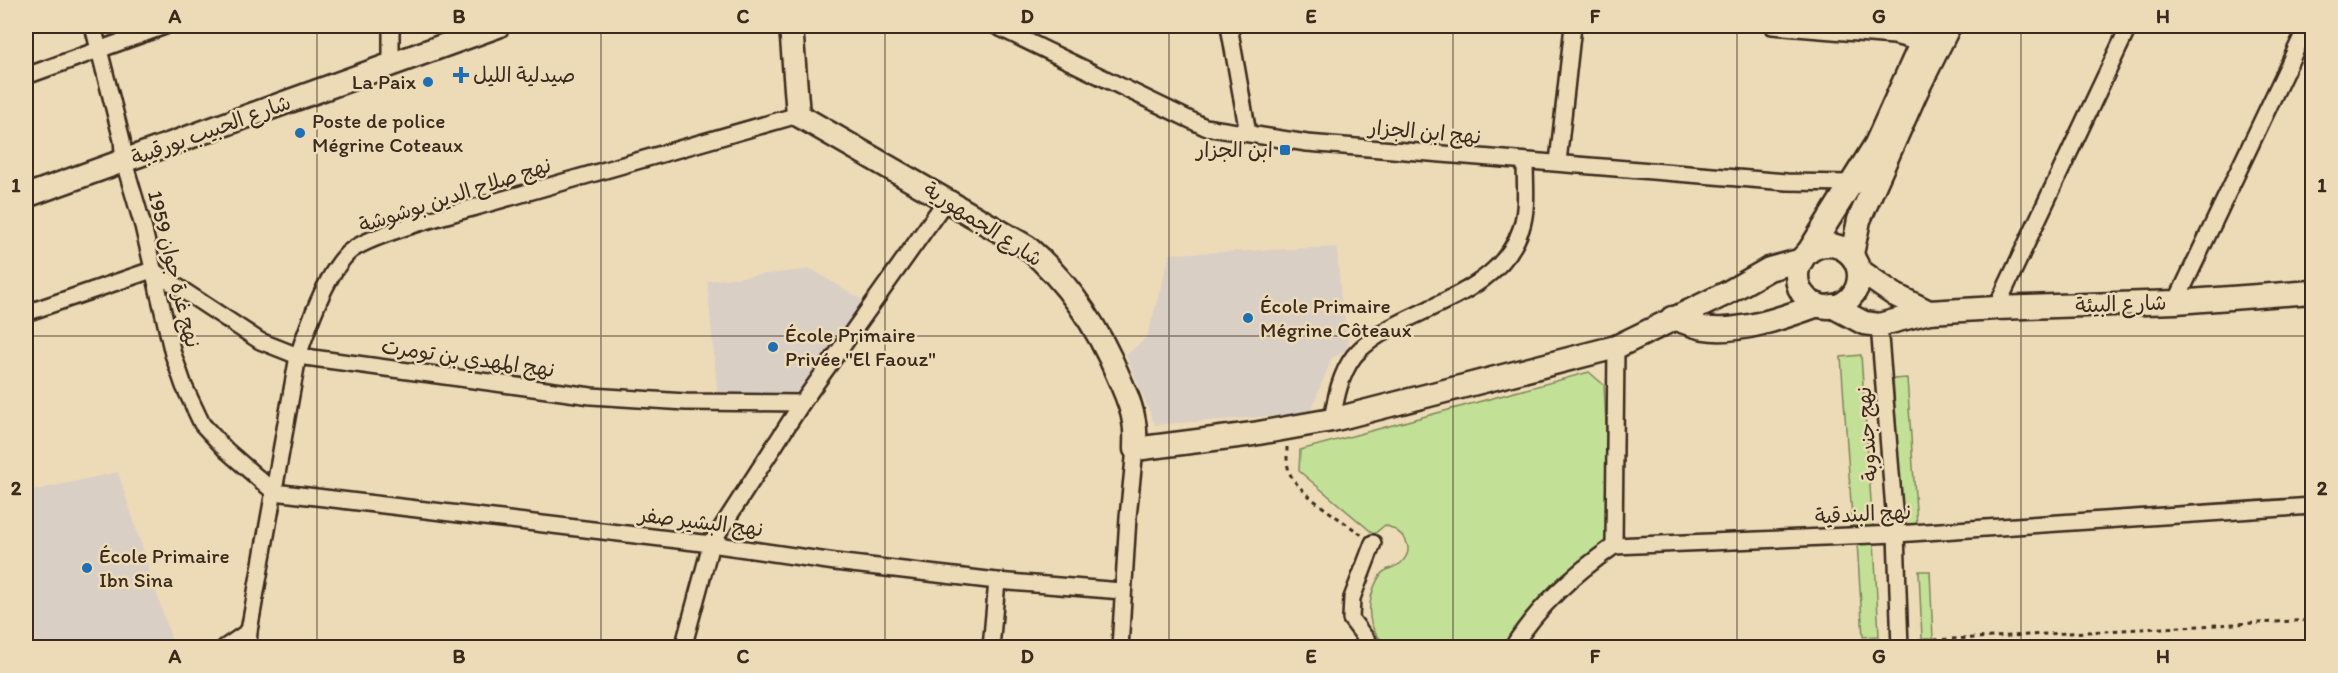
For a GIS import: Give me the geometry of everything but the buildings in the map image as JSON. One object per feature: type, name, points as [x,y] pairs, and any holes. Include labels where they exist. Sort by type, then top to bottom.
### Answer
[{"type":"street","name":"نهج غرة جوان 1959","points":[[93,26],[122,140],[124,162],[143,226],[173,354],[184,386],[202,424],[233,457],[274,492]]},
{"type":"street","points":[[26,76],[165,26]]},
{"type":"street","points":[[391,64],[393,26]]},
{"type":"street","name":"شارع الحبيب بورقيبة","points":[[26,196],[498,26]]},
{"type":"street","points":[[791,26],[798,115]]},
{"type":"street","name":"نهج ابن الجزار","points":[[996,26],[1205,127],[1307,142],[1525,162],[1558,162],[1787,182],[1852,183],[1873,190]]},
{"type":"street","points":[[1229,26],[1248,133]]},
{"type":"street","points":[[1558,162],[1573,26]]},
{"type":"street","points":[[1772,26],[1894,36],[1925,34],[1876,144],[1805,256],[1797,273],[1799,286],[1806,298],[1864,323],[1879,325]]},
{"type":"street","points":[[1672,318],[1705,328],[1721,328],[1780,319],[1843,303],[1852,296],[1858,285],[1855,262],[1860,220],[1917,90],[1949,26]]},
{"type":"street","points":[[1996,308],[2129,26]]},
{"type":"street","points":[[2176,302],[2307,26]]},
{"type":"street","name":"شارع الجمهورية","points":[[798,115],[1027,247],[1048,265],[1069,289],[1105,344],[1130,404],[1134,423],[1135,449],[1122,591],[1120,648]]},
{"type":"street","name":"نهج صلاح الدين بوشوشة","points":[[248,648],[249,631],[298,356],[310,320],[328,284],[348,253],[380,236],[798,115]]},
{"type":"street","points":[[1332,420],[1338,385],[1354,356],[1374,338],[1411,316],[1451,298],[1486,278],[1510,252],[1521,230],[1525,210],[1525,162]]},
{"type":"street","points":[[683,648],[711,544],[802,404],[947,199]]},
{"type":"street","points":[[1135,449],[1287,429],[1332,420],[1616,347],[1672,318],[1728,293],[1769,269],[1805,256],[1825,245],[1834,245],[1894,295],[1929,312]]},
{"type":"street","points":[[26,313],[152,270]]},
{"type":"street","name":"نهج المهدي بن تومرت","points":[[152,270],[260,341],[298,356],[591,396],[686,402],[802,404]]},
{"type":"street","name":"شارع البيئة","points":[[1879,325],[1929,312],[2176,302],[2313,292]]},
{"type":"street","name":"نهج جندوبة","points":[[1879,325],[1896,534],[1900,645]]},
{"type":"street","points":[[1512,648],[1548,600],[1586,566],[1614,546],[1616,347]]},
{"type":"street","name":"نهج البشير صفر","points":[[274,492],[997,581],[1122,591]]},
{"type":"street","name":"نهج البندقية","points":[[1614,546],[1896,534],[2313,506]]},
{"type":"street","points":[[1373,543],[1352,598],[1351,619],[1373,648]]},
{"type":"street","points":[[991,648],[997,581]]},
{"type":"street","points":[[224,648],[249,631]]},
{"type":"path","points":[[1287,429],[1287,466],[1292,479],[1318,503],[1373,543]]},
{"type":"path","points":[[1797,648],[1900,645],[2313,620]]},
{"type":"shaded area","name":"École Primaire Mégrine Côteaux","points":[[1337,247],[1341,299],[1349,342],[1345,351],[1332,358],[1310,413],[1155,425],[1126,355],[1147,337],[1170,254]]},
{"type":"shaded area","name":"École Primaire Privée \"El Faouz\"","points":[[811,269],[866,302],[800,392],[791,398],[718,400],[707,281]]},
{"type":"shaded area","name":"École Primaire Ibn Sina","points":[[118,472],[174,647],[26,647],[26,488],[40,489]]},
{"type":"green space","points":[[1861,355],[1873,530],[1853,532],[1841,357]]},
{"type":"green space","points":[[1589,372],[1604,385],[1611,519],[1604,543],[1540,600],[1521,621],[1503,647],[1391,647],[1384,642],[1377,635],[1371,621],[1371,596],[1381,574],[1399,565],[1406,557],[1408,545],[1402,535],[1385,525],[1374,534],[1299,471],[1300,450]]},
{"type":"green space","points":[[1907,378],[1917,525],[1903,526],[1893,379]]},
{"type":"green space","points":[[1874,541],[1879,636],[1863,637],[1857,542]]},
{"type":"green space","points":[[1919,571],[1930,571],[1933,639],[1922,639]]},
{"type":"place","name":"صيدلية الليل","points":[[461,75]]},
{"type":"place","name":"La Paix","points":[[428,82]]},
{"type":"place","name":"Poste de police Mégrine Coteaux","points":[[300,133]]},
{"type":"place","name":"ابن الجزار","points":[[1285,150]]},
{"type":"place","name":"École Primaire Mégrine Côteaux","points":[[1248,318]]},
{"type":"place","name":"École Primaire Privée \"El Faouz\"","points":[[773,347]]},
{"type":"place","name":"École Primaire Ibn Sina","points":[[87,568]]}]
